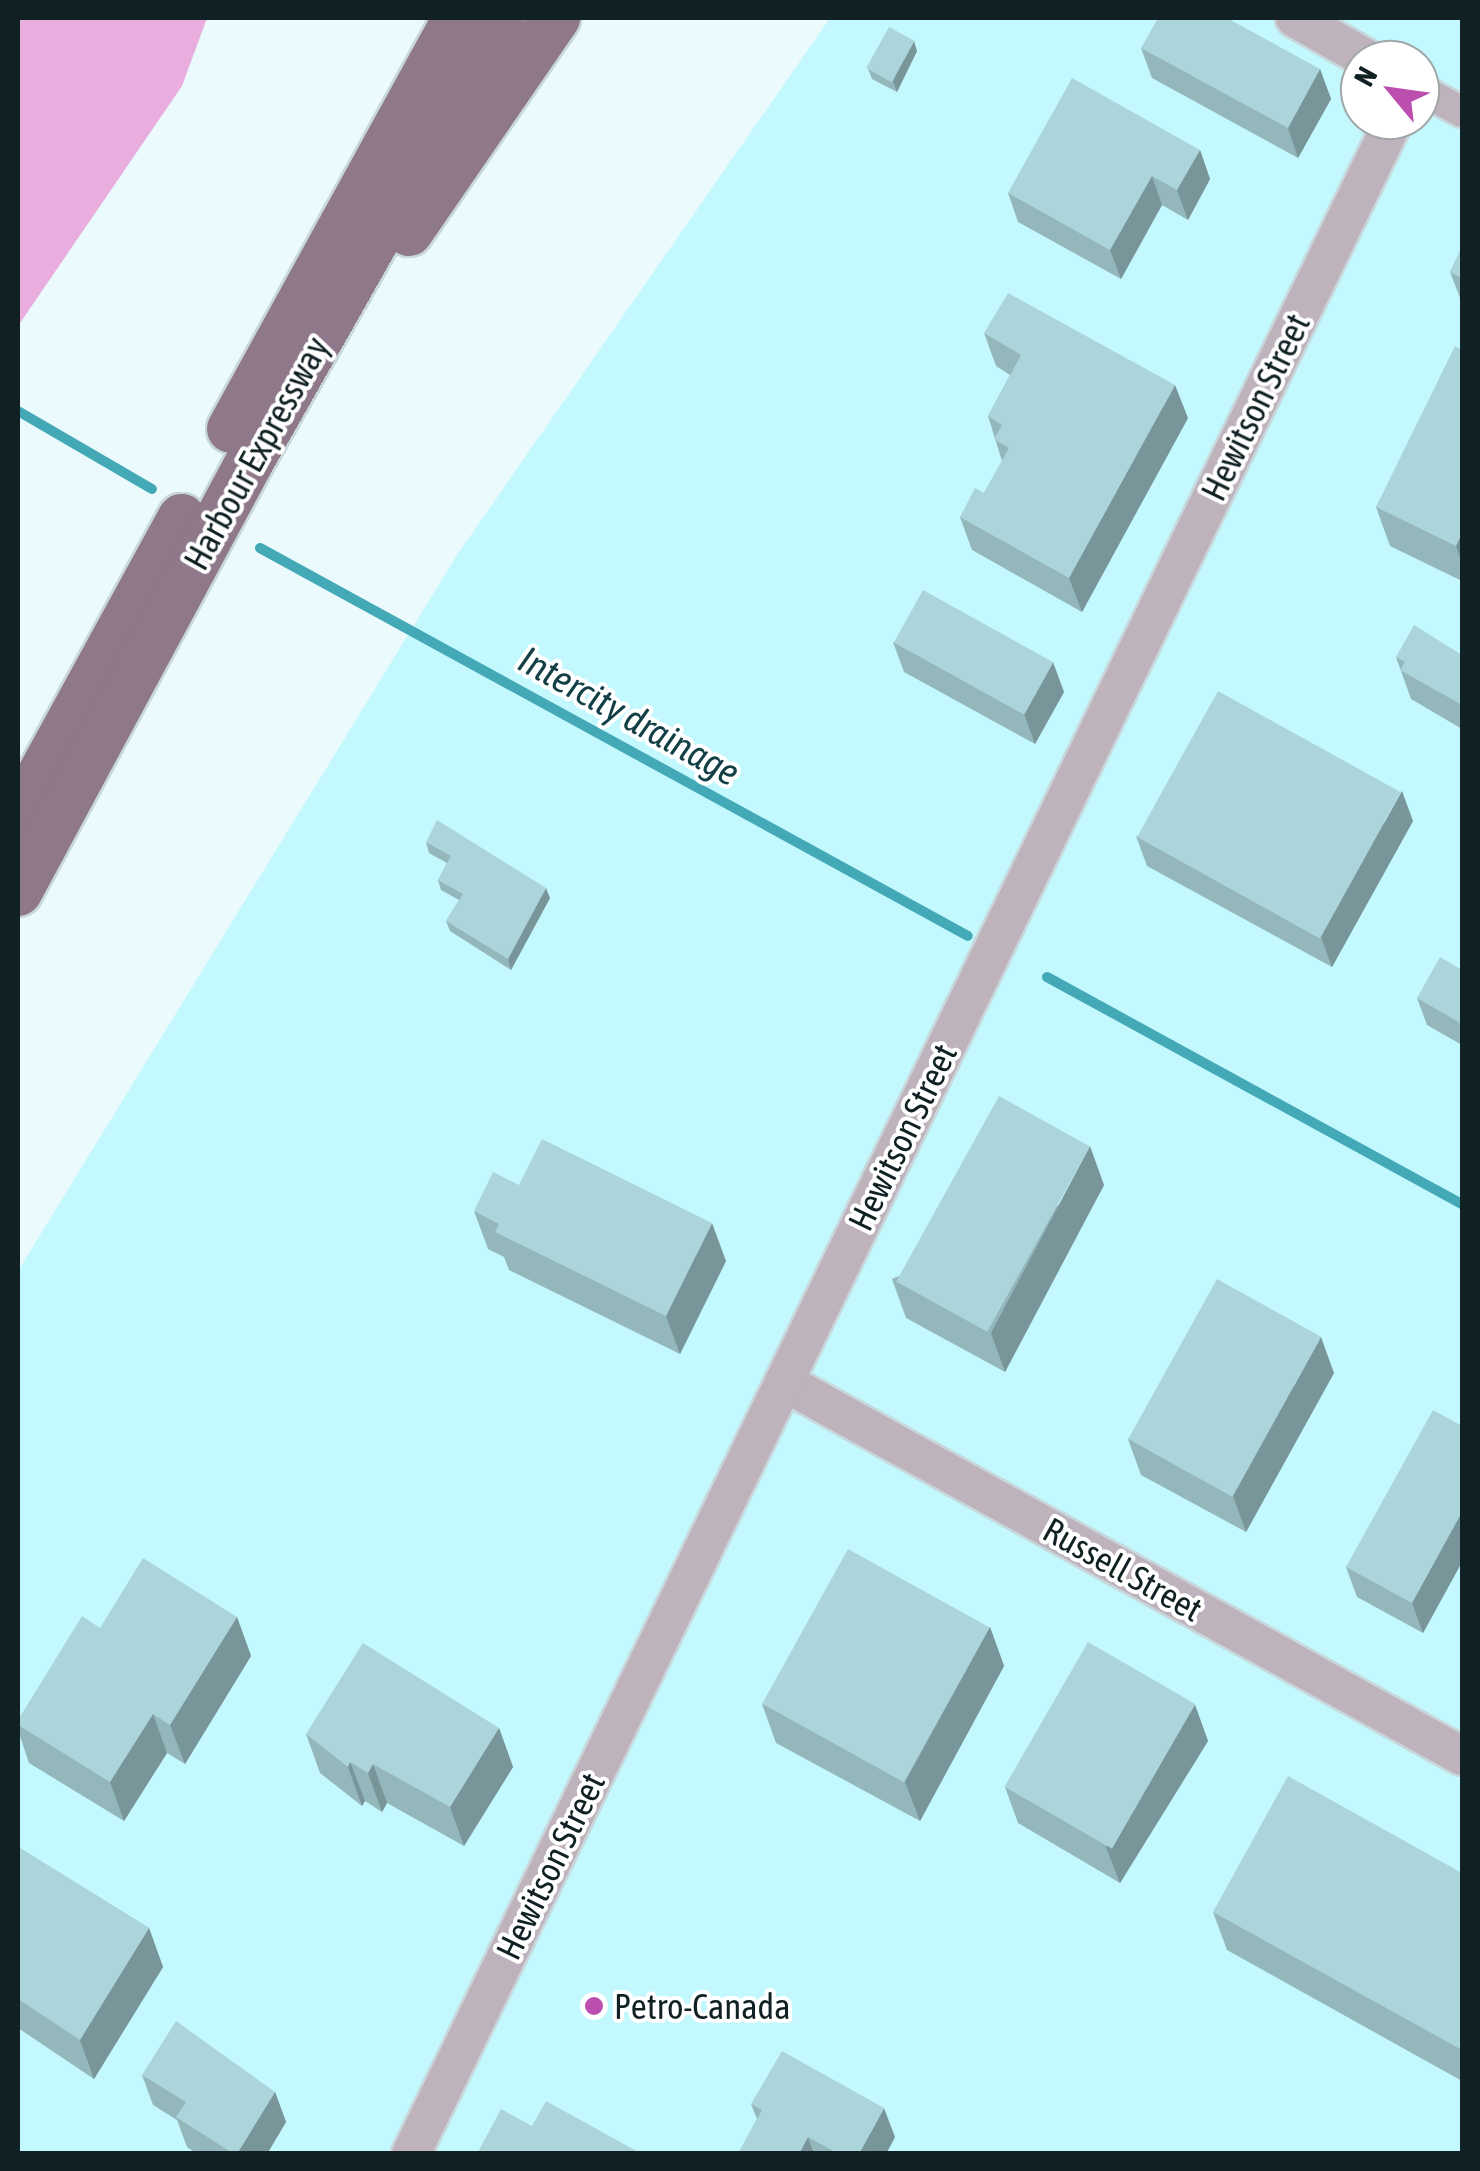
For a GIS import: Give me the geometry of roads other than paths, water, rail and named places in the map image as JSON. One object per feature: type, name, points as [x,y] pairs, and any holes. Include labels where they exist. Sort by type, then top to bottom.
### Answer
[{"type":"main road","points":[[401,118],[444,18]]},
{"type":"main road","name":"Harbour Expressway","points":[[18,817],[457,18]]},
{"type":"main road","name":"Harbour Expressway","points":[[18,892],[272,421],[500,18]]},
{"type":"main road","points":[[272,421],[556,18]]},
{"type":"street","points":[[1295,18],[1340,44]]},
{"type":"street","points":[[1440,100],[1462,112]]},
{"type":"street","name":"Hewitson Street","points":[[411,2154],[1384,140]]},
{"type":"street","name":"Russell Street","points":[[784,1382],[1462,1756]]},
{"type":"waterway","name":"Intercity drainage","points":[[18,411],[152,489]]},
{"type":"waterway","name":"Intercity drainage","points":[[260,548],[968,936]]},
{"type":"waterway","name":"Intercity drainage","points":[[1047,977],[1462,1204]]},
{"type":"place","name":"Petro-Canada","points":[[594,2006]]}]
